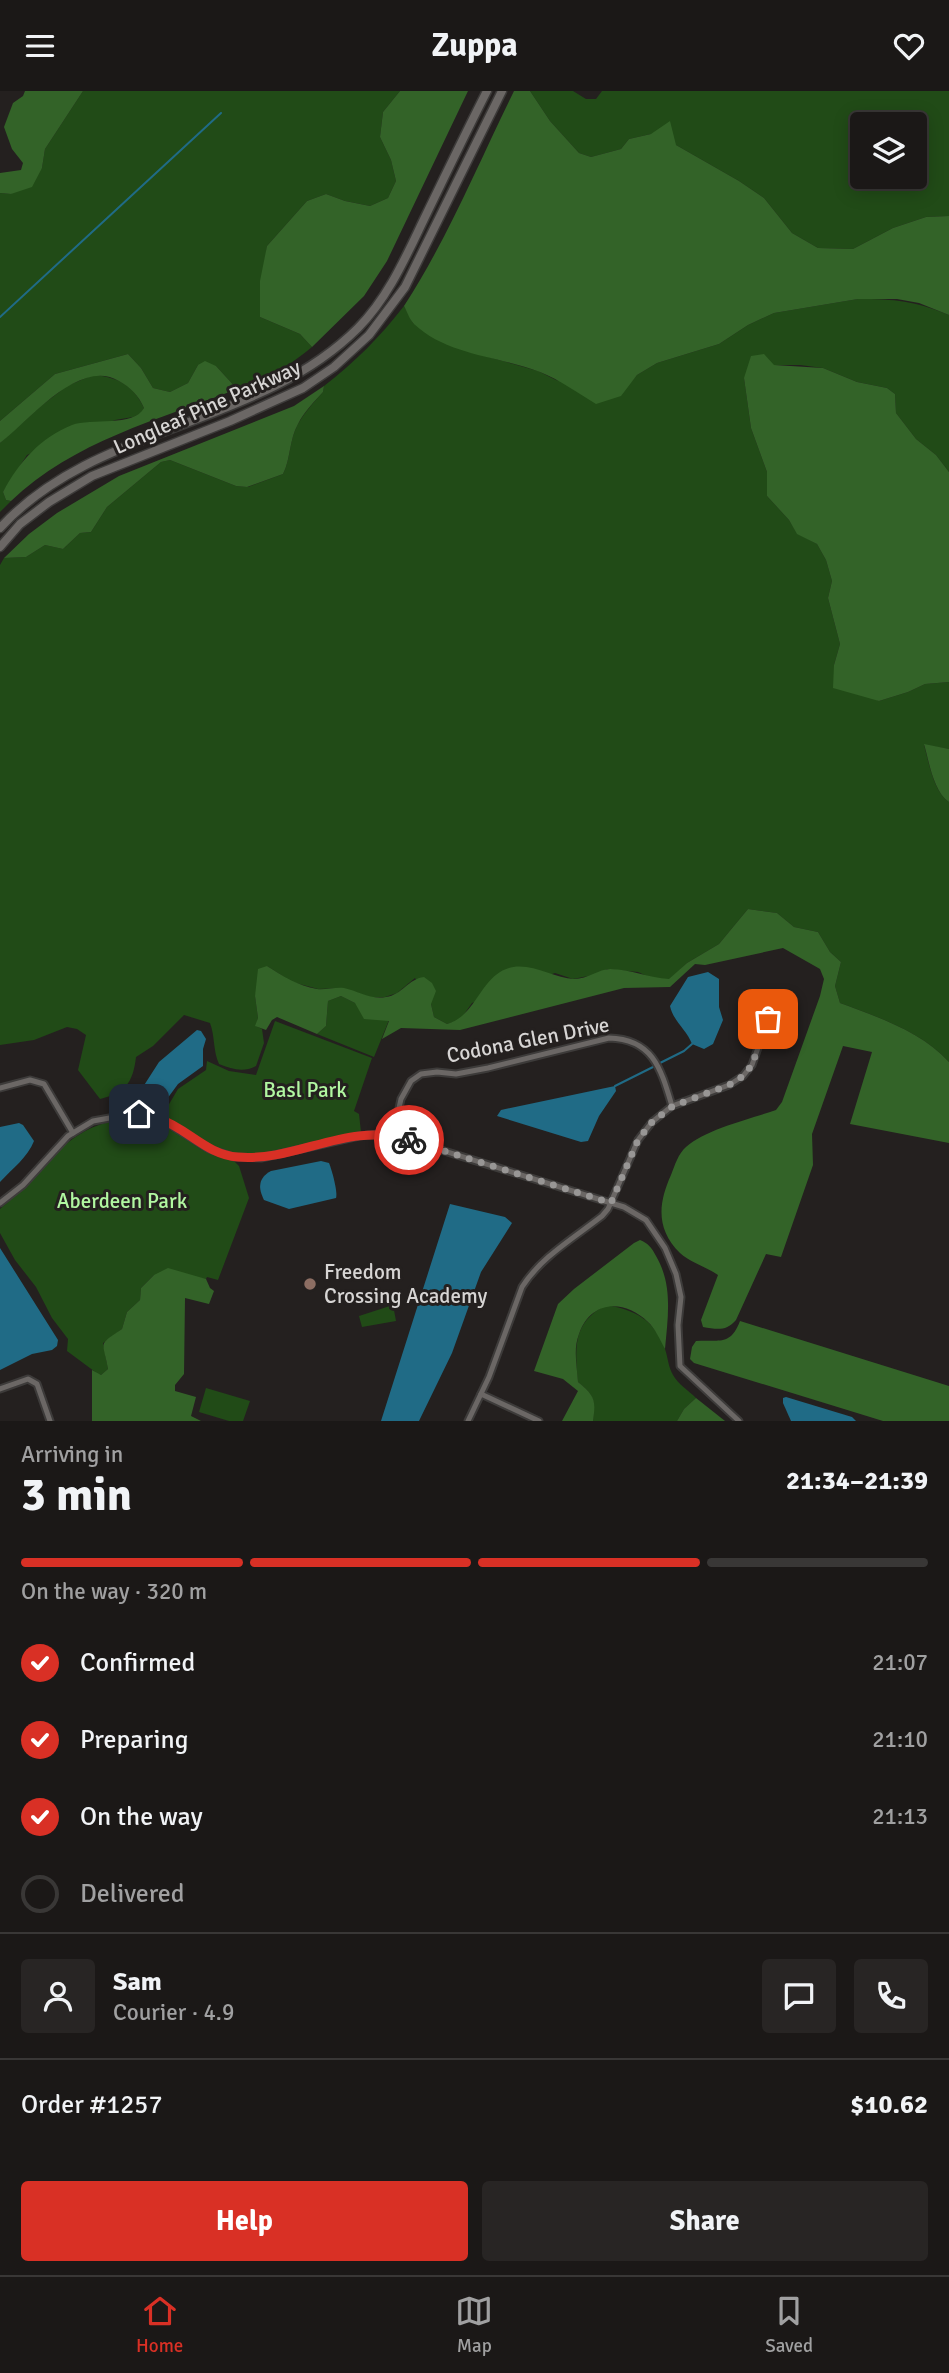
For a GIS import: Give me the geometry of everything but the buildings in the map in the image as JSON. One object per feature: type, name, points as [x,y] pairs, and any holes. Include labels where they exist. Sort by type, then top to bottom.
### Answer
[{"type":"main road","name":"Longleaf Pine Parkway","points":[[0,528],[28,501],[71,472],[266,392],[315,365],[359,328],[397,275],[487,91]]},
{"type":"main road","name":"Longleaf Pine Parkway","points":[[0,547],[20,524],[92,476],[230,421],[303,388],[343,359],[369,335],[405,287],[502,91]]},
{"type":"main road","points":[[28,501],[37,511]]},
{"type":"street","points":[[468,1421],[517,1299],[530,1274],[602,1216],[611,1203],[638,1140],[652,1122],[673,1106],[729,1085],[743,1076],[752,1065],[768,1019]]},
{"type":"street","name":"Codona Glen Drive","points":[[393,1135],[401,1099],[411,1081],[421,1075],[437,1072],[456,1074],[488,1068],[610,1038],[637,1042],[650,1053],[666,1084],[673,1106]]},
{"type":"street","points":[[0,1088],[30,1080],[44,1084],[73,1133]]},
{"type":"street","points":[[0,1203],[23,1185],[73,1133],[93,1121],[139,1114],[161,1119],[209,1149],[234,1157],[261,1158],[359,1136],[379,1133],[393,1135],[624,1207],[646,1220],[665,1248],[677,1274],[681,1297],[678,1325],[680,1366],[739,1421]]},
{"type":"street","points":[[0,1389],[28,1379],[37,1384],[50,1421]]},
{"type":"street","points":[[481,1394],[539,1421]]},
{"type":"green space","points":[[25,91],[83,91],[45,149],[42,168],[32,187],[11,194],[0,193],[0,173],[21,170],[23,163],[12,149],[4,127],[13,103],[23,96]]},
{"type":"green space","points":[[83,91],[400,91],[383,112],[380,137],[391,160],[396,181],[388,198],[370,206],[326,194],[307,201],[267,246],[260,317],[300,334],[312,347],[276,372],[237,389],[216,366],[198,365],[188,383],[170,392],[153,388],[141,368],[128,354],[55,374],[0,421],[0,193],[11,194],[42,168],[45,149]]},
{"type":"green space","points":[[400,91],[468,91],[387,261],[364,296],[312,347],[300,334],[260,317],[260,281],[267,246],[307,201],[326,194],[370,206],[388,198],[396,181],[391,160],[380,137],[383,112]]},
{"type":"green space","points":[[514,91],[530,91],[550,121],[579,153],[591,157],[621,149],[629,139],[651,134],[670,121],[676,145],[764,198],[792,233],[818,248],[853,249],[893,228],[926,217],[949,216],[949,315],[919,303],[897,299],[858,299],[774,313],[748,325],[719,344],[657,363],[637,375],[621,396],[596,404],[540,372],[442,343],[414,324],[404,306],[449,227]]},
{"type":"green space","points":[[530,91],[573,91],[586,99],[596,99],[602,91],[949,91],[949,216],[926,217],[893,228],[853,249],[818,248],[792,233],[764,198],[676,145],[651,134],[629,139],[621,149],[591,157],[579,153],[550,121]]},
{"type":"green space","points":[[858,299],[905,302],[949,315],[949,472],[936,455],[916,439],[896,413],[895,394],[887,388],[857,382],[823,368],[800,365],[774,365],[744,378],[751,428],[767,472],[767,496],[797,533],[817,544],[826,560],[832,581],[828,598],[840,644],[834,665],[835,682],[879,701],[925,684],[949,682],[949,749],[924,745],[935,784],[949,802],[949,1062],[913,1034],[840,1003],[835,986],[841,962],[830,952],[818,932],[794,927],[777,913],[748,909],[719,944],[687,963],[669,980],[651,978],[638,972],[607,969],[598,974],[573,979],[555,973],[472,1003],[460,1020],[447,1024],[434,1017],[431,1004],[415,978],[397,993],[385,997],[370,997],[342,988],[318,989],[292,982],[267,966],[255,996],[258,1018],[256,1026],[262,1029],[264,1043],[256,1066],[242,1070],[219,1064],[210,1023],[184,1015],[153,1046],[136,1057],[133,1074],[122,1090],[100,1099],[78,1070],[86,1035],[77,1029],[67,1027],[34,1040],[0,1045],[0,565],[4,558],[26,557],[45,545],[63,549],[80,533],[91,532],[107,507],[161,462],[170,460],[236,486],[248,487],[283,474],[295,430],[323,392],[324,386],[367,349],[404,306],[413,323],[464,350],[538,371],[556,380],[620,395],[637,375],[657,363],[719,344],[748,325],[774,313]]},
{"type":"green space","points":[[128,354],[141,368],[153,388],[170,392],[188,383],[198,365],[205,361],[216,366],[237,389],[147,422],[89,447],[36,480],[11,501],[6,500],[3,492],[16,471],[50,436],[80,423],[131,418],[144,408],[127,386],[104,376],[87,378],[55,395],[0,443],[0,421],[55,374]]},
{"type":"green space","points":[[764,354],[774,365],[823,368],[857,382],[887,388],[895,394],[896,413],[916,439],[936,455],[949,472],[949,682],[925,684],[879,701],[833,688],[834,665],[840,644],[828,598],[832,581],[826,560],[817,544],[797,534],[789,520],[767,496],[767,472],[751,428],[744,378],[751,356]]},
{"type":"green space","points":[[93,375],[117,380],[130,388],[144,408],[142,413],[115,420],[27,455],[3,492],[6,500],[11,501],[0,512],[0,443],[67,386]]},
{"type":"green space","points":[[324,386],[323,392],[306,411],[295,430],[283,474],[247,487],[236,486],[170,460],[161,462],[107,507],[91,532],[80,533],[63,549],[45,545],[26,557],[4,558],[29,534],[57,513],[119,476],[294,406]]},
{"type":"green space","points":[[924,744],[949,749],[949,802],[935,783]]},
{"type":"green space","points":[[748,909],[777,913],[794,927],[818,932],[830,952],[841,962],[835,986],[840,1003],[913,1034],[949,1062],[949,1143],[850,1124],[872,1052],[843,1046],[812,1134],[813,1165],[781,1257],[766,1254],[736,1320],[725,1328],[703,1327],[701,1320],[718,1275],[684,1256],[672,1244],[663,1225],[664,1196],[677,1160],[686,1147],[716,1130],[776,1110],[782,1102],[820,996],[824,979],[820,969],[783,948],[705,965],[695,964],[670,987],[624,988],[460,1030],[401,1028],[382,1039],[389,1021],[364,1019],[355,1003],[341,996],[328,1001],[326,1026],[317,1034],[277,1017],[266,1030],[255,1026],[258,1018],[255,996],[258,969],[267,966],[310,988],[344,988],[380,998],[392,996],[418,978],[424,977],[432,983],[436,991],[431,1004],[434,1017],[447,1024],[463,1015],[493,978],[509,968],[528,967],[574,979],[610,969],[669,979],[687,963],[719,944]]},
{"type":"green space","points":[[341,996],[389,1020],[374,1057],[317,1034],[326,1026],[328,1001]]},
{"type":"green space","name":"Basl Park","points":[[275,1021],[372,1058],[354,1111],[359,1114],[361,1132],[291,1149],[238,1153],[215,1147],[162,1116],[178,1089],[206,1070],[207,1061],[229,1071],[256,1075]]},
{"type":"green space","name":"Aberdeen Park","points":[[123,1119],[161,1124],[174,1129],[204,1149],[232,1159],[239,1166],[249,1198],[218,1280],[207,1277],[154,1275],[141,1288],[140,1300],[127,1312],[122,1329],[103,1343],[108,1369],[101,1375],[67,1351],[68,1339],[52,1318],[36,1287],[15,1260],[0,1233],[0,1209],[69,1142],[102,1124]]},
{"type":"green space","points":[[640,1240],[648,1244],[653,1251],[665,1278],[668,1301],[665,1349],[651,1325],[629,1309],[609,1307],[591,1315],[579,1334],[576,1352],[578,1382],[588,1391],[594,1403],[593,1421],[562,1421],[578,1391],[563,1379],[534,1371],[558,1304]]},
{"type":"green space","points":[[168,1268],[206,1279],[214,1291],[209,1304],[185,1298],[184,1374],[175,1385],[175,1391],[196,1397],[191,1416],[201,1421],[92,1421],[92,1370],[101,1375],[108,1369],[105,1341],[122,1329],[127,1312],[140,1300],[141,1288],[154,1275]]},
{"type":"green space","points":[[393,1305],[396,1321],[362,1327],[359,1316]]},
{"type":"green space","points":[[606,1305],[635,1313],[655,1330],[665,1349],[673,1375],[696,1398],[684,1409],[677,1421],[593,1421],[593,1399],[578,1382],[578,1337],[587,1320]]},
{"type":"green space","points":[[740,1321],[949,1386],[949,1421],[883,1421],[694,1363],[690,1359],[696,1341],[728,1338]]},
{"type":"green space","points":[[206,1388],[250,1401],[243,1421],[229,1421],[199,1412]]},
{"type":"green space","points":[[696,1398],[725,1421],[677,1421],[684,1409]]},
{"type":"water","points":[[708,972],[719,979],[719,1007],[723,1020],[713,1044],[704,1049],[692,1044],[670,1006],[688,977]]},
{"type":"water","points":[[197,1030],[201,1031],[206,1039],[203,1066],[178,1084],[167,1099],[142,1092],[159,1062]]},
{"type":"water","points":[[615,1086],[616,1091],[599,1116],[588,1141],[581,1142],[497,1116],[501,1110]]},
{"type":"water","points":[[19,1123],[34,1141],[24,1158],[0,1182],[0,1127]]},
{"type":"water","points":[[321,1161],[329,1163],[336,1198],[289,1209],[264,1200],[260,1184],[271,1171]]},
{"type":"water","points":[[450,1204],[505,1217],[512,1223],[481,1272],[452,1353],[419,1421],[381,1421]]},
{"type":"water","points":[[0,1248],[58,1340],[57,1346],[52,1350],[32,1354],[0,1370]]},
{"type":"water","points":[[783,1398],[852,1417],[856,1421],[791,1421],[783,1403]]},
{"type":"waterway","points":[[0,317],[221,113]]},
{"type":"waterway","points":[[660,1063],[692,1044]]},
{"type":"waterway","points":[[615,1086],[655,1066]]},
{"type":"way so far","points":[[409,1140],[611,1203],[638,1140],[652,1122],[673,1106],[729,1085],[743,1076],[752,1065],[768,1019]]},
{"type":"place","name":"Freedom Crossing Academy","points":[[310,1284]]},
{"type":"route","points":[[139,1114],[161,1119],[209,1149],[234,1157],[261,1158],[379,1133],[409,1140]]}]
